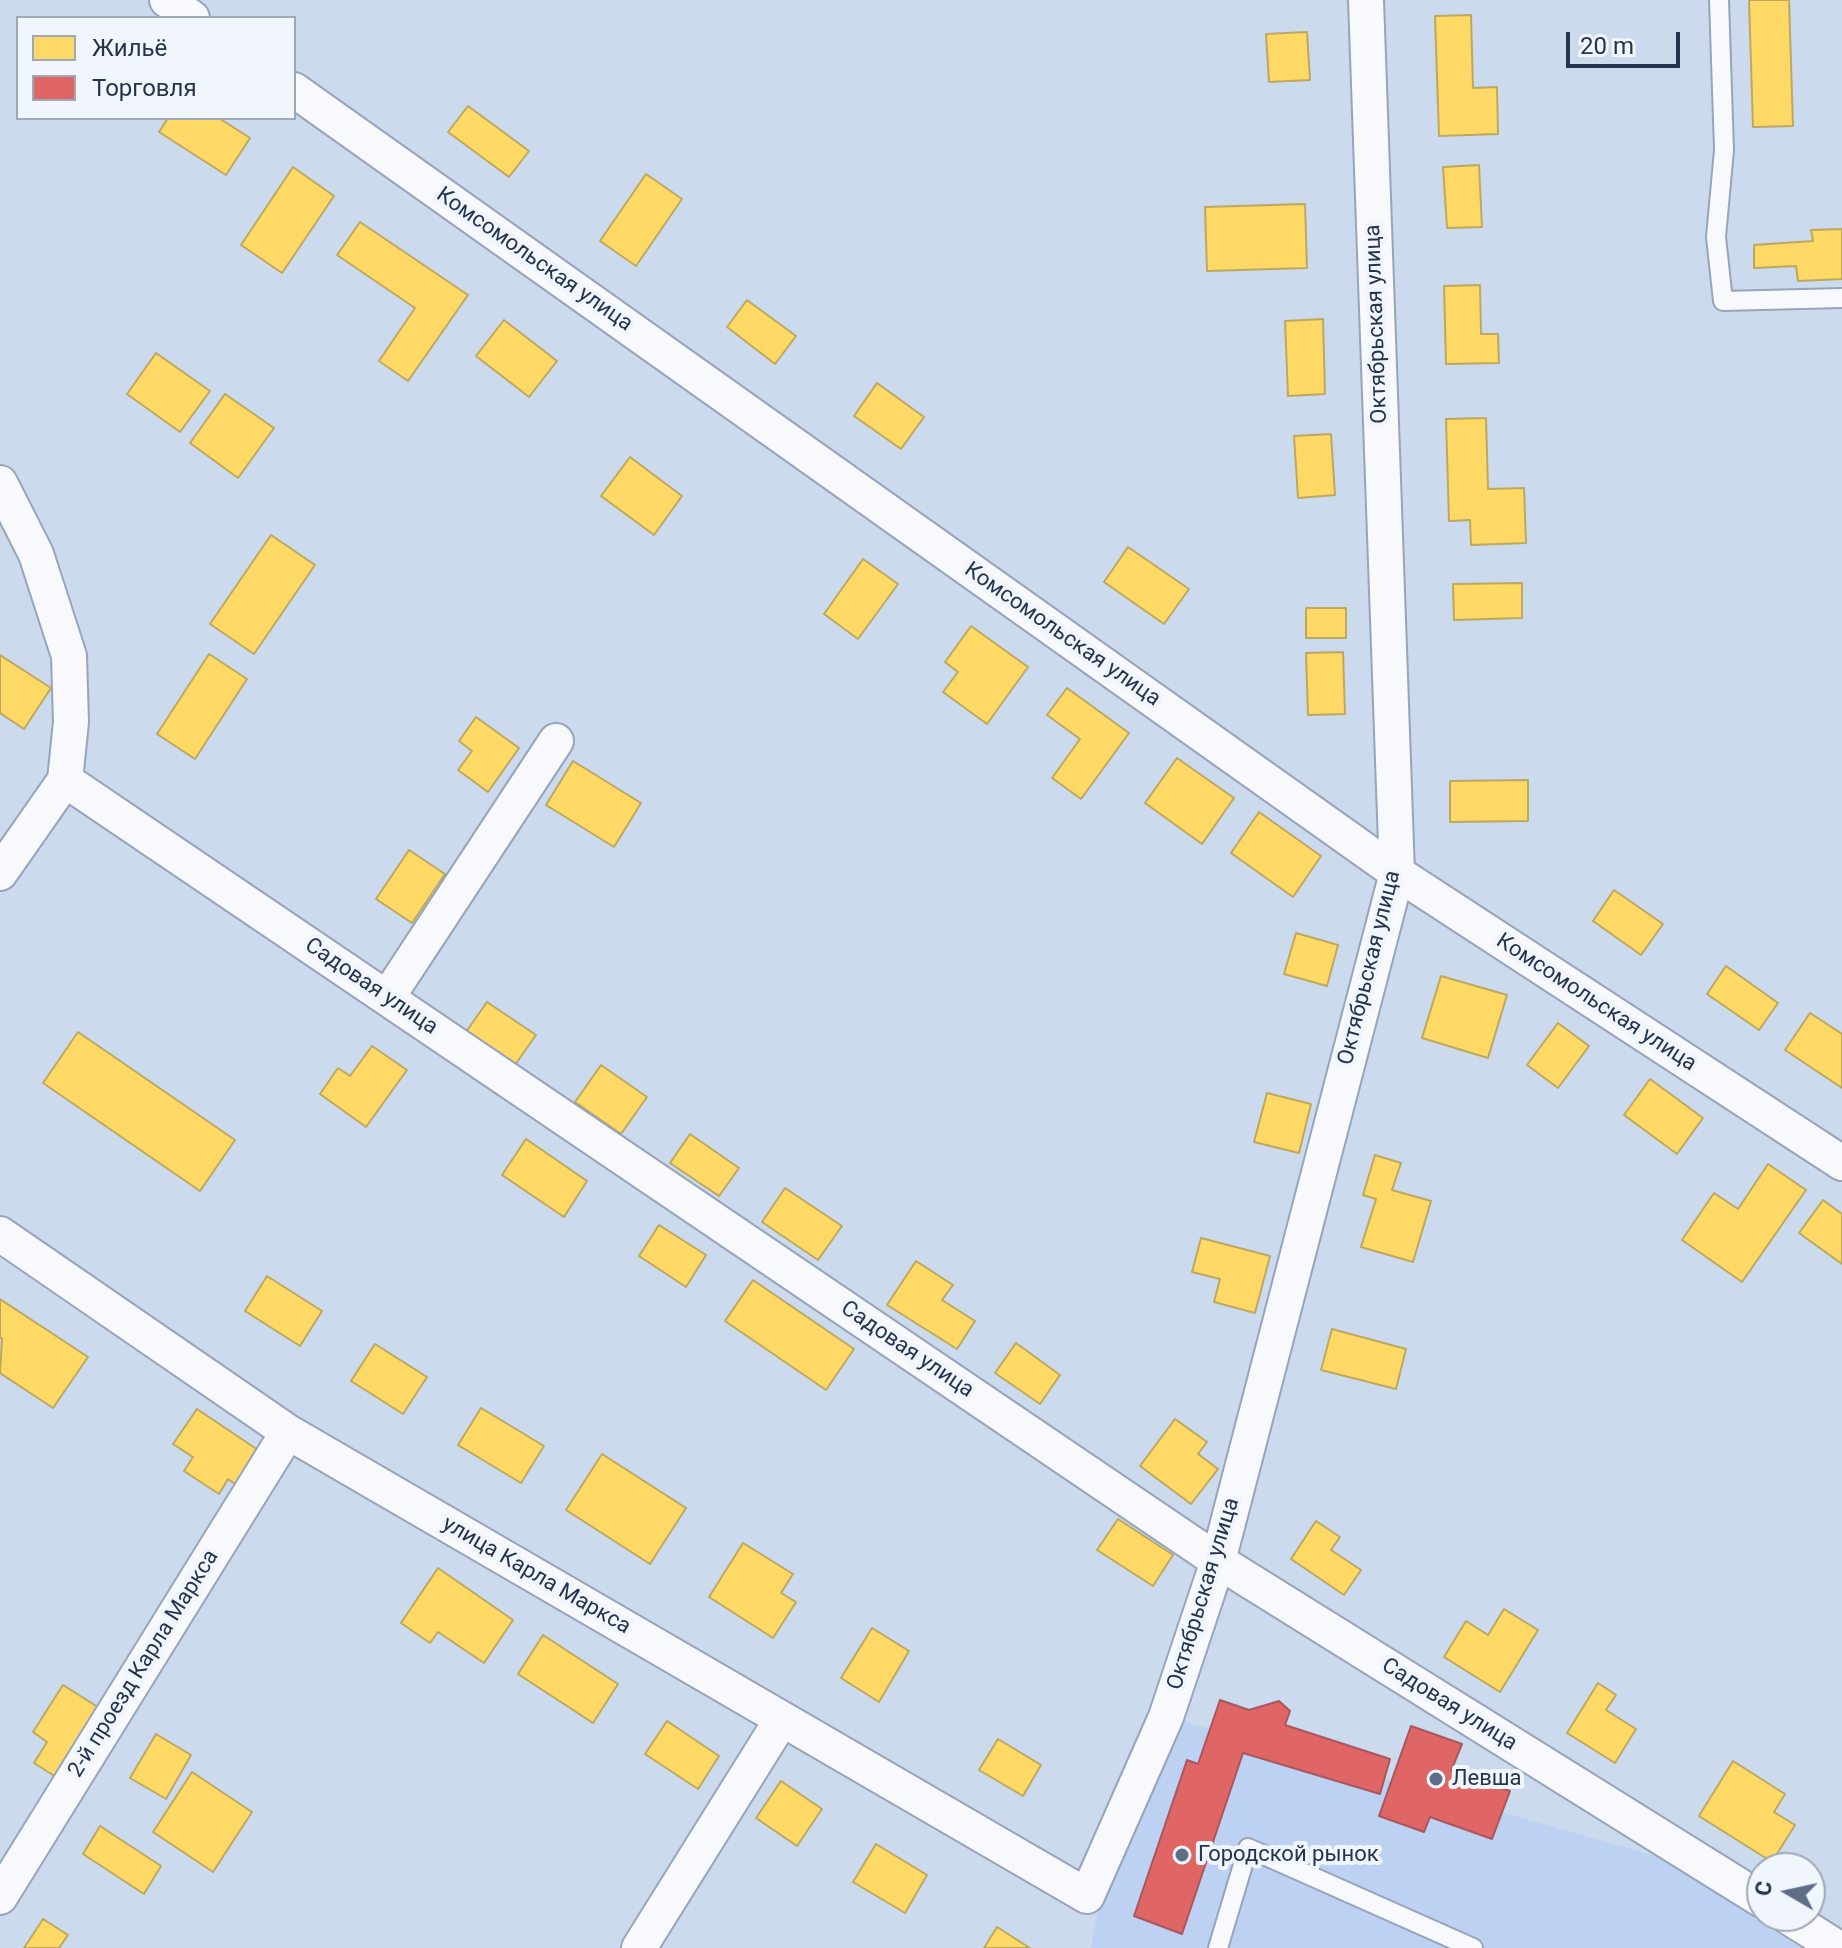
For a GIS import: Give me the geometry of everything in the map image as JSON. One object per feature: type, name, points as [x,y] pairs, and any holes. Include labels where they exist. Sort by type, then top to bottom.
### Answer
[{"type":"street","points":[[167,0],[189,16]]},
{"type":"street","name":"Октябрьская улица","points":[[1087,1896],[1166,1717],[1218,1561],[1397,873],[1366,0]]},
{"type":"street","name":"Комсомольская улица","points":[[296,91],[1397,873],[1842,1163]]},
{"type":"street","points":[[0,483],[36,554],[69,656],[71,722],[65,780],[0,873]]},
{"type":"street","points":[[387,998],[556,741]]},
{"type":"street","name":"Садовая улица","points":[[65,780],[1218,1561],[1746,1890]]},
{"type":"street","name":"улица Карла Маркса","points":[[0,1234],[288,1432],[1087,1896]]},
{"type":"street","name":"2-й проезд Карла Маркса","points":[[0,1897],[288,1432]]},
{"type":"street","points":[[639,1948],[782,1719]]},
{"type":"street","points":[[1812,1932],[1838,1948]]},
{"type":"lane","points":[[1719,0],[1724,150],[1716,237],[1723,301],[1842,298]]},
{"type":"lane","points":[[1218,1948],[1248,1848],[1473,1948]]},
{"type":"shaded area","name":"Городской рынок","points":[[1182,1721],[1659,1857],[1746,1913],[1746,1932],[1776,1932],[1801,1948],[1091,1948],[1100,1898]]},
{"type":"building: Жильё","points":[[1749,0],[1789,0],[1793,126],[1753,127]]},
{"type":"building: Жильё","points":[[1471,15],[1473,88],[1497,87],[1498,134],[1439,136],[1435,16]]},
{"type":"building: Жильё","points":[[1307,32],[1310,80],[1269,82],[1266,34]]},
{"type":"building: Жильё","points":[[468,106],[529,151],[509,177],[448,132]]},
{"type":"building: Жильё","points":[[167,120],[222,120],[250,138],[226,175],[159,132]]},
{"type":"building: Жильё","points":[[1479,165],[1482,227],[1447,228],[1443,167]]},
{"type":"building: Жильё","points":[[293,167],[334,196],[282,273],[241,245]]},
{"type":"building: Жильё","points":[[646,174],[682,199],[636,266],[600,241]]},
{"type":"building: Жильё","points":[[1305,204],[1307,268],[1207,271],[1205,207]]},
{"type":"building: Жильё","points":[[360,222],[468,295],[408,381],[379,361],[415,308],[337,255]]},
{"type":"building: Жильё","points":[[1842,229],[1842,279],[1798,281],[1796,266],[1754,268],[1754,245],[1813,241],[1811,230]]},
{"type":"building: Жильё","points":[[1480,285],[1481,334],[1498,334],[1499,363],[1446,364],[1444,286]]},
{"type":"building: Жильё","points":[[747,300],[796,336],[775,364],[727,327]]},
{"type":"building: Жильё","points":[[1323,319],[1325,394],[1288,396],[1285,321]]},
{"type":"building: Жильё","points":[[504,320],[557,361],[529,397],[476,356]]},
{"type":"building: Жильё","points":[[156,353],[210,391],[180,432],[127,394]]},
{"type":"building: Жильё","points":[[877,383],[924,417],[901,449],[854,416]]},
{"type":"building: Жильё","points":[[225,394],[274,428],[238,478],[190,443]]},
{"type":"building: Жильё","points":[[1486,418],[1488,489],[1524,488],[1526,543],[1471,545],[1470,520],[1449,521],[1446,419]]},
{"type":"building: Жильё","points":[[1331,434],[1335,495],[1298,498],[1294,436]]},
{"type":"building: Жильё","points":[[630,457],[682,496],[654,535],[601,496]]},
{"type":"building: Жильё","points":[[271,535],[315,565],[254,654],[210,624]]},
{"type":"building: Жильё","points":[[1128,547],[1189,589],[1164,624],[1104,582]]},
{"type":"building: Жильё","points":[[863,559],[898,584],[858,639],[824,614]]},
{"type":"building: Жильё","points":[[1522,583],[1522,618],[1454,620],[1453,584]]},
{"type":"building: Жильё","points":[[1306,608],[1346,608],[1346,638],[1306,638]]},
{"type":"building: Жильё","points":[[971,626],[1028,667],[987,724],[943,692],[958,672],[945,662]]},
{"type":"building: Жильё","points":[[1343,652],[1345,714],[1308,715],[1306,653]]},
{"type":"building: Жильё","points":[[209,654],[247,679],[195,759],[157,734]]},
{"type":"building: Жильё","points":[[0,655],[51,688],[24,729],[0,713]]},
{"type":"building: Жильё","points":[[1067,688],[1129,733],[1081,799],[1052,778],[1080,739],[1047,715]]},
{"type":"building: Жильё","points":[[476,717],[519,748],[488,792],[458,770],[472,751],[459,741]]},
{"type":"building: Жильё","points":[[1177,758],[1234,798],[1202,844],[1145,803]]},
{"type":"building: Жильё","points":[[573,761],[641,803],[614,847],[546,805]]},
{"type":"building: Жильё","points":[[1528,780],[1528,821],[1450,822],[1450,781]]},
{"type":"building: Жильё","points":[[1259,812],[1321,856],[1293,897],[1231,853]]},
{"type":"building: Жильё","points":[[409,850],[445,874],[412,923],[376,899]]},
{"type":"building: Жильё","points":[[1614,890],[1663,924],[1641,955],[1593,921]]},
{"type":"building: Жильё","points":[[1296,933],[1338,945],[1327,986],[1284,974]]},
{"type":"building: Жильё","points":[[1726,966],[1778,1003],[1759,1030],[1707,994]]},
{"type":"building: Жильё","points":[[1441,976],[1507,995],[1488,1058],[1422,1038]]},
{"type":"building: Жильё","points":[[487,1002],[536,1035],[515,1065],[466,1032]]},
{"type":"building: Жильё","points":[[1810,1013],[1842,1034],[1842,1088],[1785,1050]]},
{"type":"building: Жильё","points":[[1558,1023],[1589,1046],[1558,1088],[1527,1065]]},
{"type":"building: Жильё","points":[[78,1032],[235,1140],[200,1191],[43,1083]]},
{"type":"building: Жильё","points":[[372,1046],[407,1070],[366,1127],[320,1094],[338,1068],[350,1076]]},
{"type":"building: Жильё","points":[[601,1065],[647,1097],[621,1134],[575,1102]]},
{"type":"building: Жильё","points":[[1650,1079],[1703,1118],[1677,1154],[1624,1115]]},
{"type":"building: Жильё","points":[[1267,1093],[1311,1104],[1299,1153],[1254,1142]]},
{"type":"building: Жильё","points":[[690,1134],[739,1168],[719,1196],[670,1163]]},
{"type":"building: Жильё","points":[[526,1139],[587,1181],[564,1217],[502,1175]]},
{"type":"building: Жильё","points":[[1375,1155],[1401,1163],[1392,1190],[1431,1201],[1413,1262],[1361,1247],[1376,1199],[1363,1195]]},
{"type":"building: Жильё","points":[[1768,1164],[1806,1190],[1742,1282],[1682,1240],[1714,1193],[1738,1209]]},
{"type":"building: Жильё","points":[[785,1188],[842,1226],[818,1260],[762,1222]]},
{"type":"building: Жильё","points":[[1823,1200],[1842,1214],[1842,1264],[1799,1233]]},
{"type":"building: Жильё","points":[[659,1225],[706,1255],[686,1287],[639,1256]]},
{"type":"building: Жильё","points":[[1201,1238],[1270,1256],[1255,1313],[1214,1302],[1220,1279],[1192,1272]]},
{"type":"building: Жильё","points":[[916,1261],[953,1285],[942,1300],[975,1321],[957,1349],[887,1305]]},
{"type":"building: Жильё","points":[[267,1276],[322,1311],[300,1346],[245,1311]]},
{"type":"building: Жильё","points":[[753,1280],[854,1349],[826,1390],[725,1321]]},
{"type":"building: Жильё","points":[[0,1299],[88,1357],[53,1408],[0,1373]]},
{"type":"building: Жильё","points":[[1332,1329],[1406,1349],[1396,1389],[1321,1370]]},
{"type":"building: Жильё","points":[[1016,1343],[1060,1375],[1040,1404],[995,1373]]},
{"type":"building: Жильё","points":[[375,1344],[427,1377],[403,1414],[351,1381]]},
{"type":"building: Жильё","points":[[481,1408],[544,1446],[521,1483],[458,1445]]},
{"type":"building: Жильё","points":[[197,1409],[261,1452],[238,1486],[228,1479],[219,1494],[184,1471],[193,1457],[173,1444]]},
{"type":"building: Жильё","points":[[1175,1419],[1207,1442],[1198,1454],[1218,1469],[1191,1504],[1140,1466]]},
{"type":"building: Жильё","points":[[602,1454],[686,1508],[650,1564],[566,1510]]},
{"type":"building: Жильё","points":[[1118,1519],[1173,1555],[1153,1586],[1097,1550]]},
{"type":"building: Жильё","points":[[1316,1521],[1340,1537],[1331,1550],[1361,1570],[1344,1595],[1291,1559]]},
{"type":"building: Жильё","points":[[743,1543],[793,1574],[781,1593],[796,1602],[773,1638],[709,1597]]},
{"type":"building: Жильё","points":[[438,1568],[513,1620],[484,1663],[438,1632],[430,1643],[401,1623]]},
{"type":"building: Жильё","points":[[1504,1609],[1538,1630],[1500,1692],[1444,1657],[1466,1621],[1488,1635]]},
{"type":"building: Жильё","points":[[872,1628],[909,1651],[879,1702],[841,1678]]},
{"type":"building: Жильё","points":[[543,1635],[618,1684],[593,1723],[518,1674]]},
{"type":"building: Жильё","points":[[1598,1683],[1616,1695],[1606,1710],[1636,1729],[1615,1763],[1567,1733]]},
{"type":"building: Жильё","points":[[63,1685],[104,1711],[61,1780],[34,1763],[47,1742],[33,1732]]},
{"type":"building: Жильё","points":[[667,1721],[719,1756],[698,1789],[645,1754]]},
{"type":"building: Жильё","points":[[156,1734],[191,1755],[166,1799],[130,1778]]},
{"type":"building: Жильё","points":[[998,1739],[1041,1765],[1023,1796],[979,1770]]},
{"type":"building: Жильё","points":[[1733,1761],[1785,1794],[1774,1812],[1795,1825],[1778,1852],[1756,1852],[1699,1816]]},
{"type":"building: Жильё","points":[[192,1772],[252,1812],[213,1872],[153,1832]]},
{"type":"building: Жильё","points":[[781,1781],[822,1809],[797,1846],[756,1818]]},
{"type":"building: Жильё","points":[[100,1826],[161,1866],[144,1894],[83,1854]]},
{"type":"building: Жильё","points":[[876,1844],[927,1875],[905,1913],[853,1882]]},
{"type":"building: Жильё","points":[[43,1919],[68,1935],[59,1948],[24,1948]]},
{"type":"building: Жильё","points":[[997,1927],[1030,1948],[984,1948]]},
{"type":"building: Торговля","name":"Городской рынок","points":[[1220,1700],[1249,1710],[1279,1701],[1290,1711],[1285,1725],[1390,1759],[1380,1794],[1243,1753],[1182,1934],[1134,1916],[1187,1760],[1198,1764]]},
{"type":"building: Торговля","points":[[1411,1726],[1462,1744],[1451,1771],[1510,1791],[1492,1839],[1430,1817],[1424,1832],[1379,1816]]},
{"type":"place","name":"Левша","points":[[1436,1779]]},
{"type":"place","name":"Городской рынок","points":[[1182,1855]]}]
